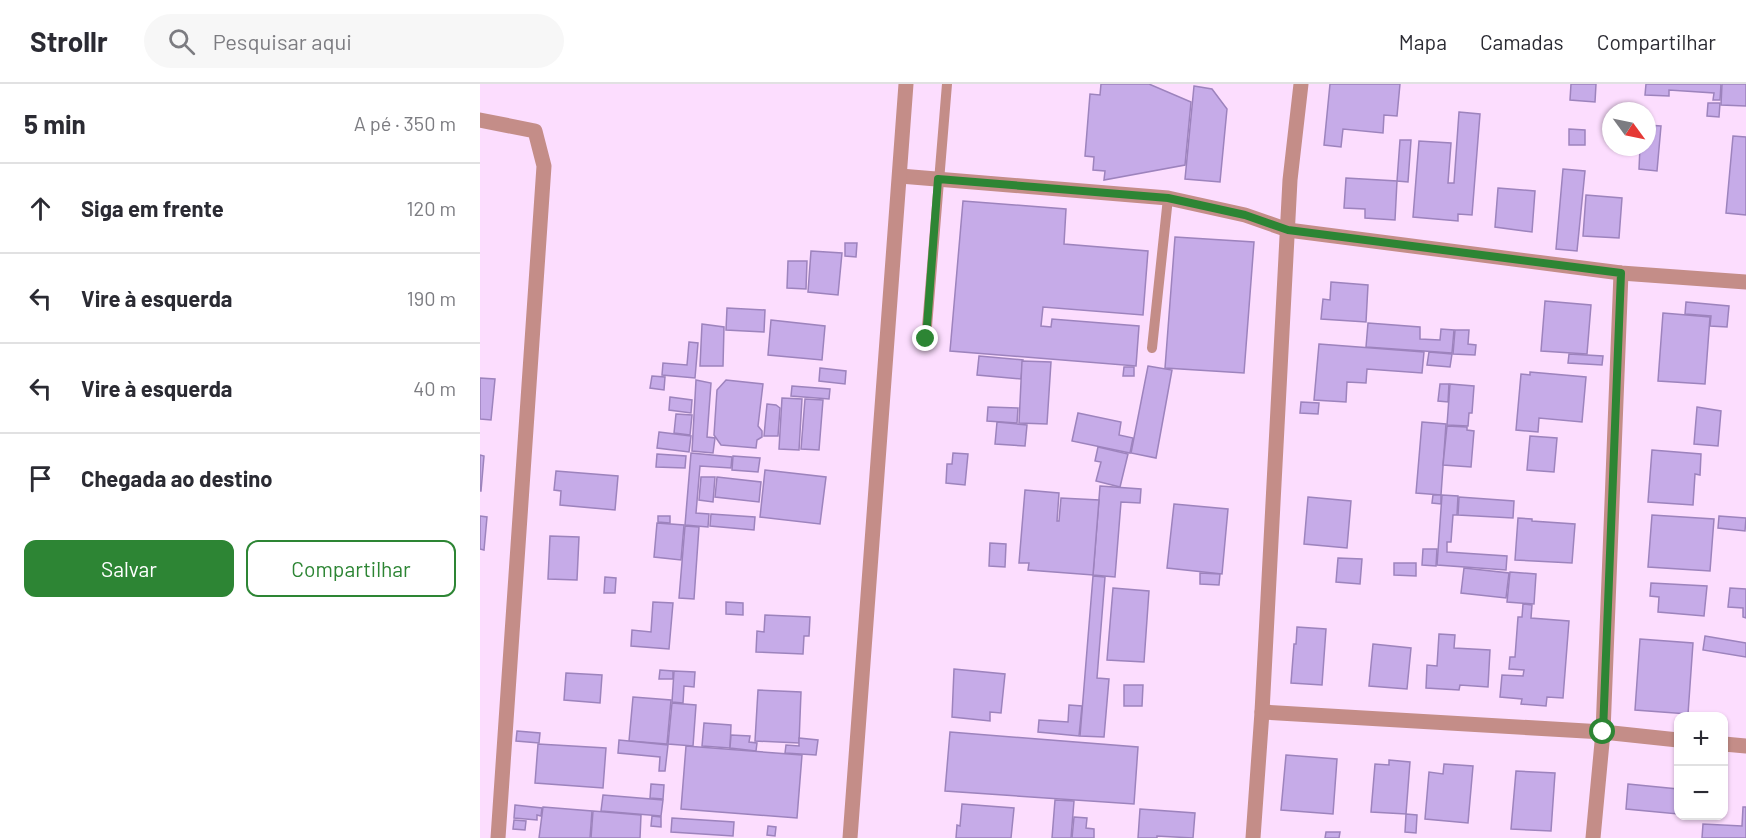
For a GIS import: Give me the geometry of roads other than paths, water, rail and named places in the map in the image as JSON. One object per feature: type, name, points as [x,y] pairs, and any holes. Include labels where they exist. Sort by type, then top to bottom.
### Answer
[{"type":"street","points":[[850,838],[906,84]]},
{"type":"street","points":[[1253,838],[1262,712],[1290,180],[1301,84]]},
{"type":"street","points":[[480,120],[535,130],[544,166],[498,838]]},
{"type":"street","points":[[900,176],[1168,198],[1245,215],[1288,230],[1621,273],[1746,282]]},
{"type":"street","points":[[1593,838],[1603,732],[1621,273]]},
{"type":"street","points":[[1262,712],[1603,732],[1674,740]]},
{"type":"street","points":[[1728,744],[1746,746]]},
{"type":"lane","points":[[926,339],[947,84]]},
{"type":"lane","points":[[1152,348],[1168,198]]}]
